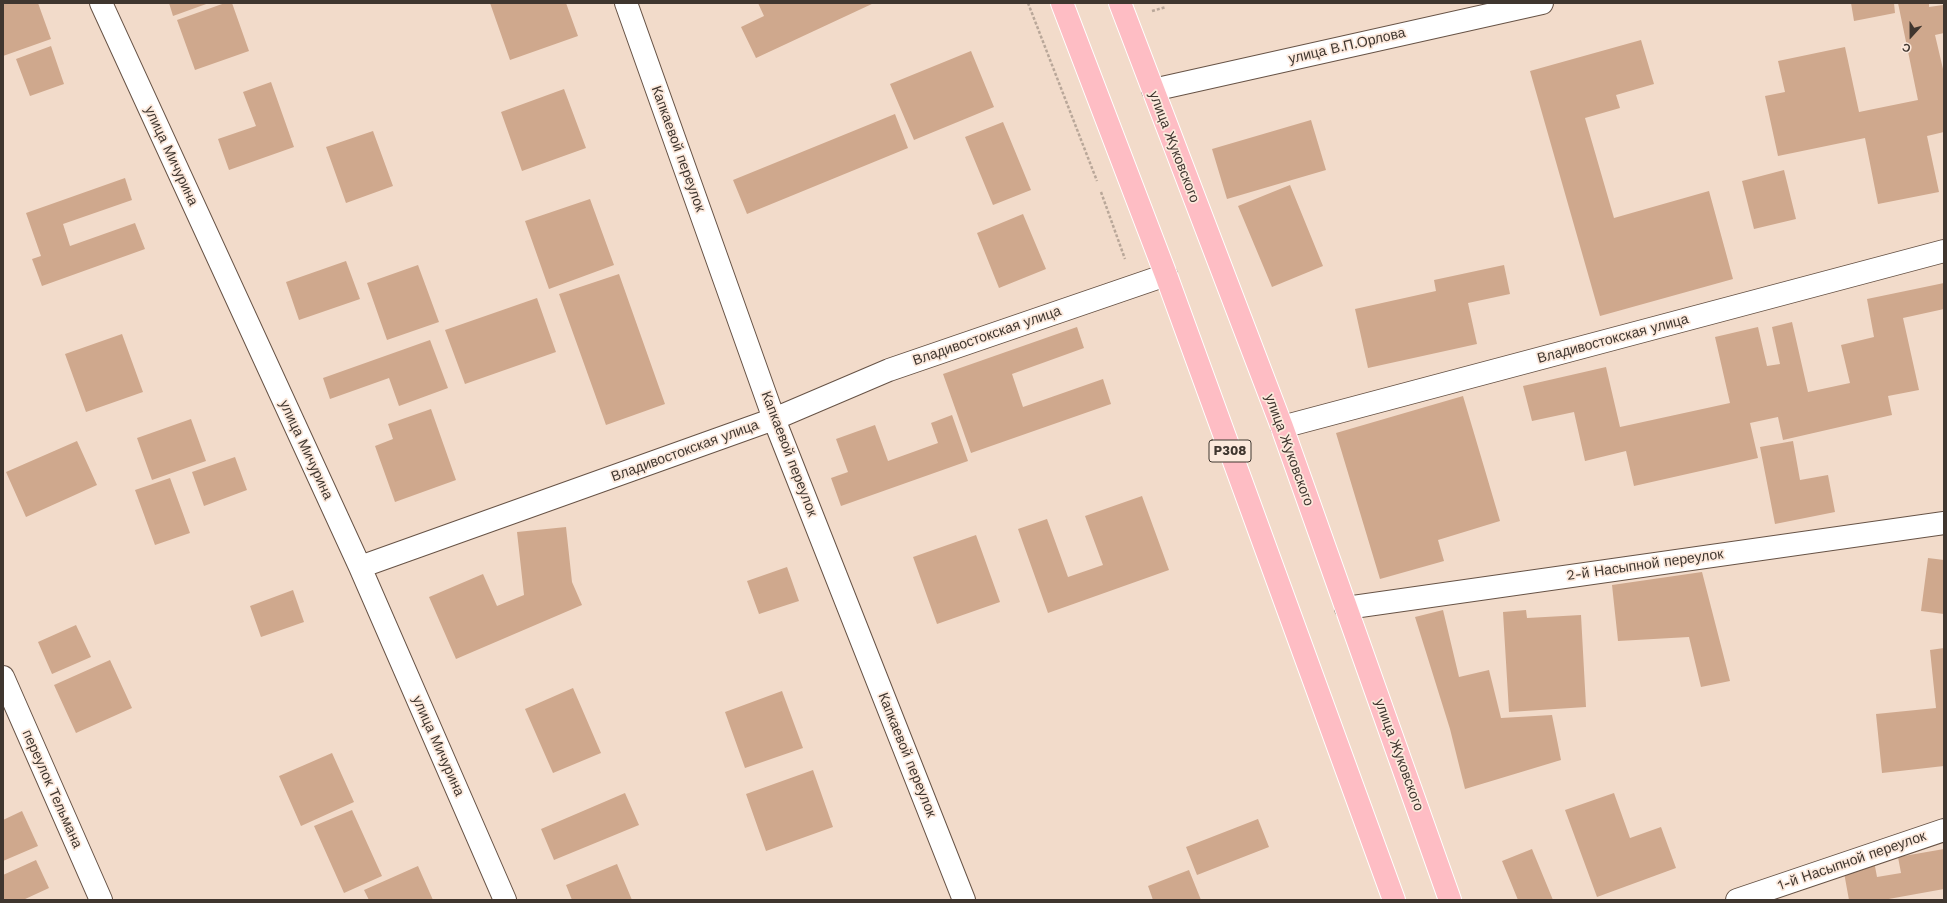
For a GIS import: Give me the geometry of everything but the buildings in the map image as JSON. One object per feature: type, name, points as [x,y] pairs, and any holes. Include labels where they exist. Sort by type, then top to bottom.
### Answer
[{"type":"main road","name":"P308","points":[[1062,3],[1166,275],[1394,900]]},
{"type":"main road","name":"улица Жуковского","points":[[1120,3],[1282,427],[1450,900]]},
{"type":"street","name":"улица Мичурина","points":[[101,3],[360,567],[505,900]]},
{"type":"street","name":"Капкаевой переулок","points":[[626,3],[774,419],[964,900]]},
{"type":"street","name":"улица В.П.Орлова","points":[[1153,90],[1542,3]]},
{"type":"street","name":"Владивостокская улица","points":[[1282,427],[1944,251]]},
{"type":"street","name":"Владивостокская улица","points":[[360,567],[774,419],[889,370],[1166,275]]},
{"type":"street","name":"2-й Насыпной переулок","points":[[1346,608],[1944,523]]},
{"type":"street","name":"переулок Тельмана","points":[[3,677],[101,900]]},
{"type":"street","name":"1-й Насыпной переулок","points":[[1737,900],[1944,830]]},
{"type":"path","points":[[1028,3],[1044,49],[1098,182]]},
{"type":"path","points":[[1100,189],[1134,286]]}]
